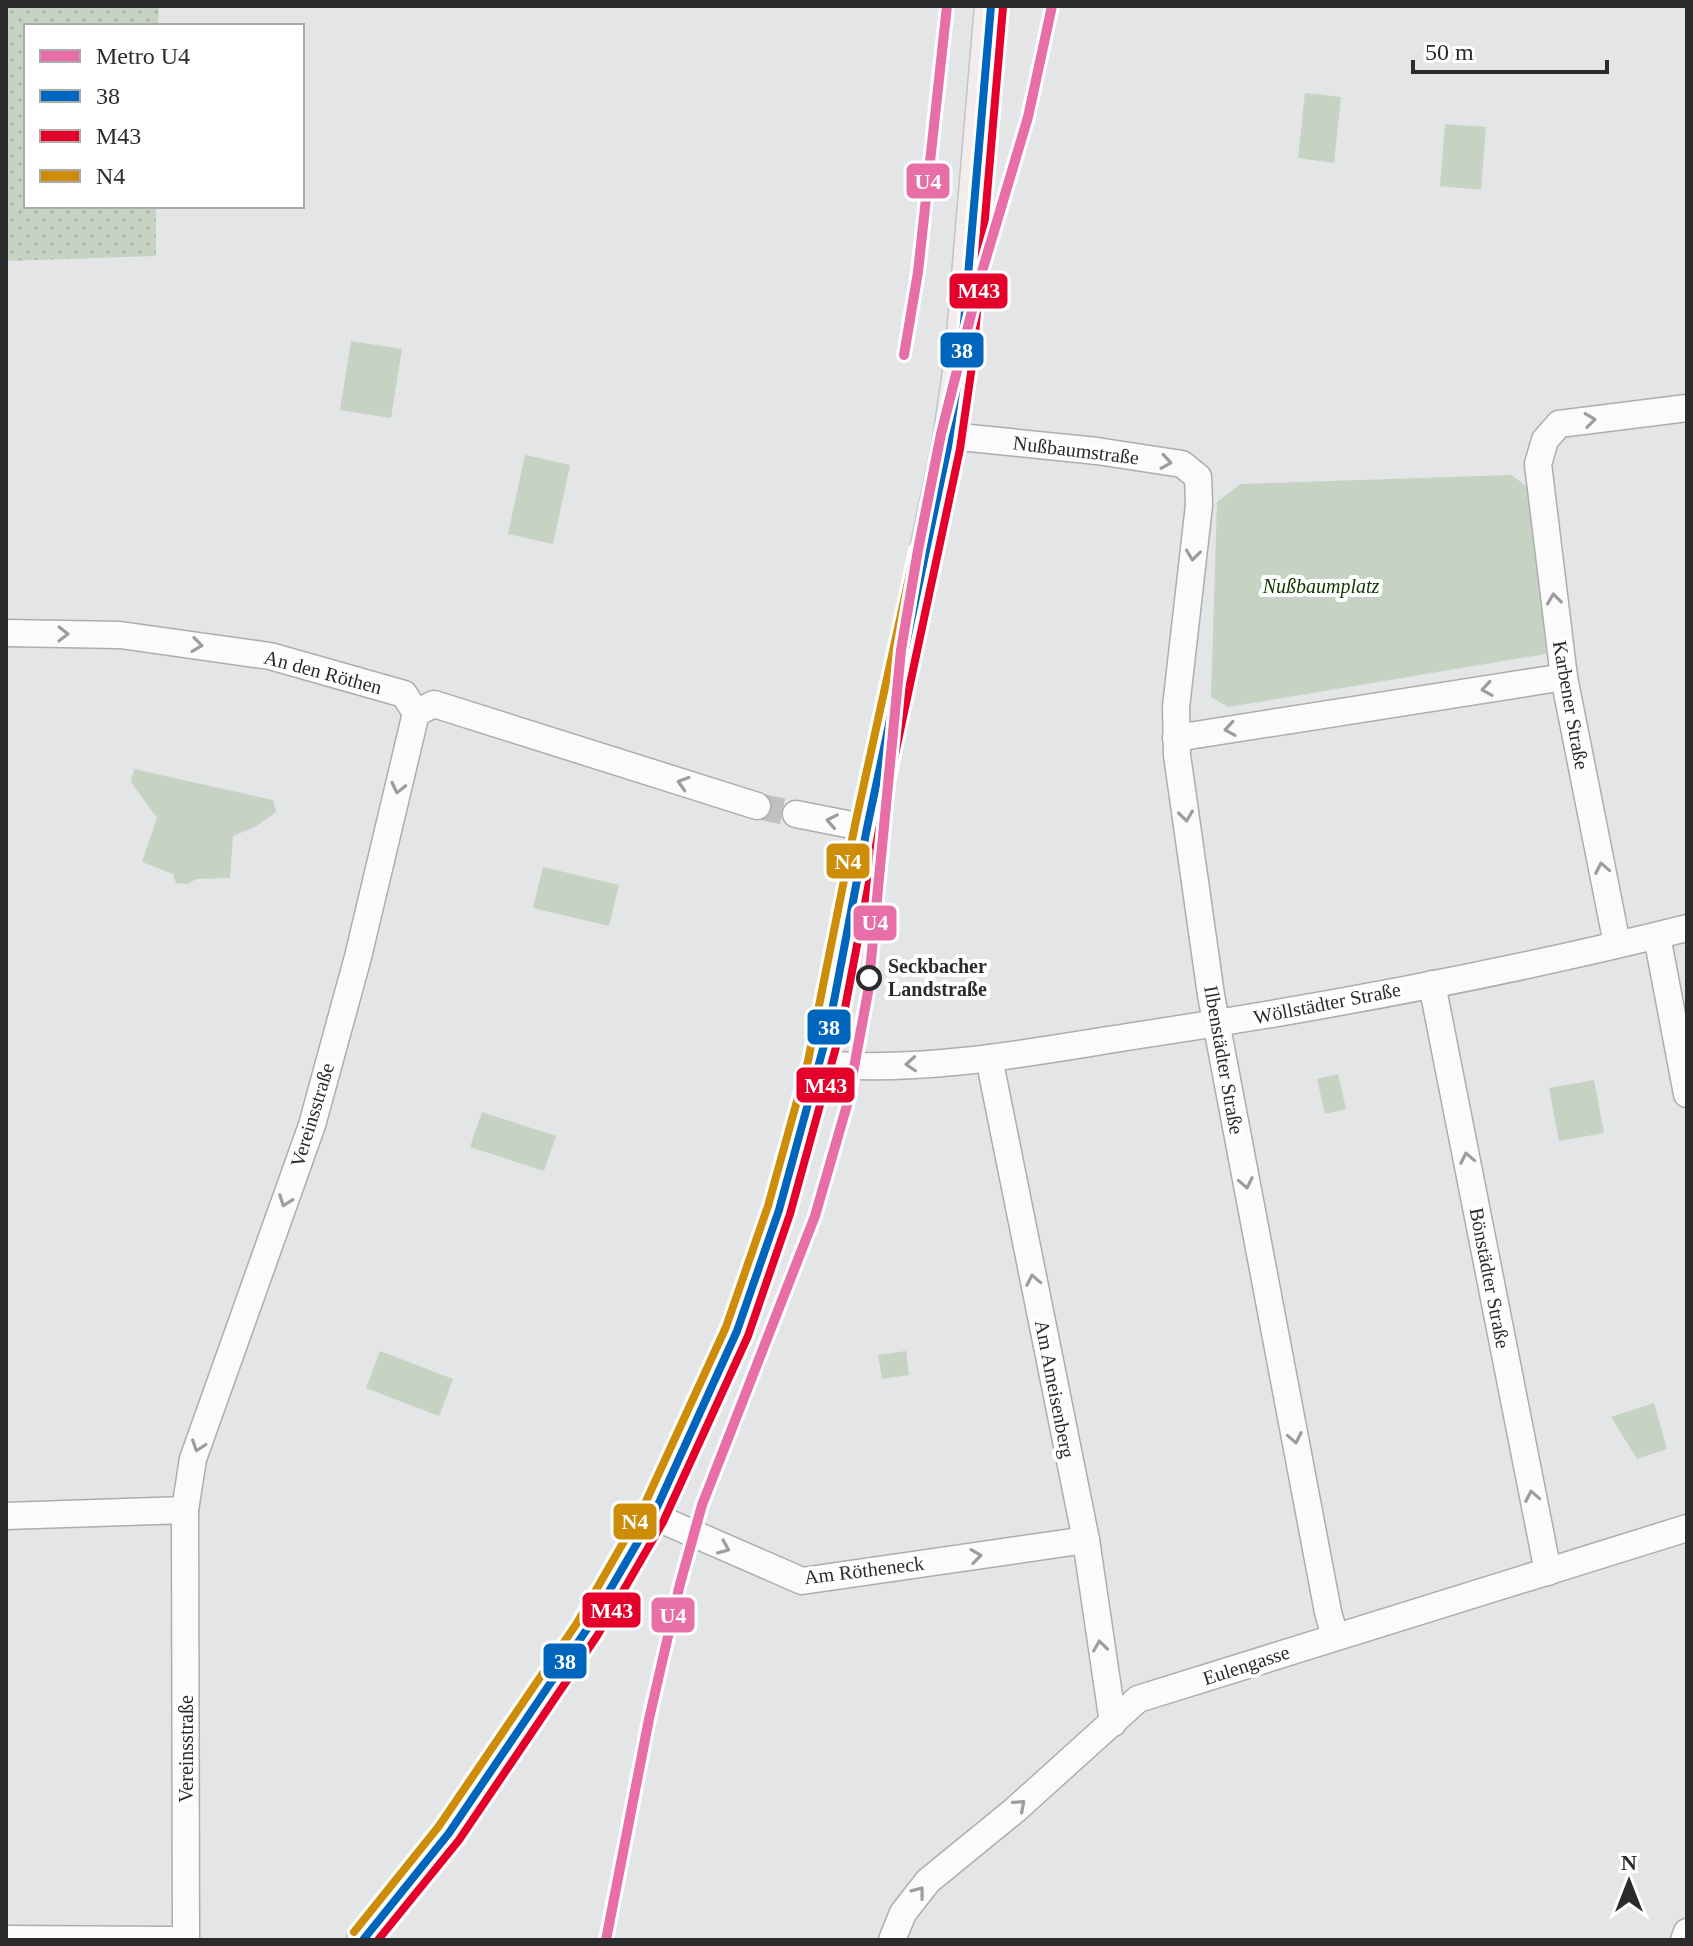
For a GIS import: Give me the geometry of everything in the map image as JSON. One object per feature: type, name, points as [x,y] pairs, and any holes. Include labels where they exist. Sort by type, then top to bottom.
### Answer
[{"type":"main road","points":[[363,1940],[449,1833],[587,1629],[653,1516],[737,1331],[779,1210],[820,1064],[950,436],[961,358],[991,6]]},
{"type":"street","name":"Karbener Straße","points":[[1617,944],[1564,677],[1538,464],[1545,440],[1559,424],[1687,408]]},
{"type":"street","name":"Nußbaumstraße","points":[[950,436],[1097,451],[1182,464],[1198,477]]},
{"type":"street","name":"Ilbenstädter Straße","points":[[1198,477],[1199,505],[1176,707],[1176,738],[1217,1023],[1335,1637]]},
{"type":"street","name":"An den Röthen","points":[[6,633],[120,635],[270,656],[404,694],[416,713]]},
{"type":"street","points":[[1176,738],[1564,677]]},
{"type":"street","points":[[416,713],[434,704],[757,806]]},
{"type":"street","name":"Vereinsstraße","points":[[186,1940],[185,1510],[193,1459],[312,1125],[358,957],[416,713]]},
{"type":"street","points":[[796,814],[867,828]]},
{"type":"street","name":"Wöllstädter Straße","points":[[820,1064],[858,1068],[989,1058],[1217,1023],[1432,984],[1687,928]]},
{"type":"street","points":[[1657,936],[1687,1094]]},
{"type":"street","name":"Bönstädter Straße","points":[[1432,984],[1548,1572]]},
{"type":"street","name":"Am Ameisenberg","points":[[989,1058],[1086,1540],[1113,1723]]},
{"type":"street","points":[[6,1516],[185,1510]]},
{"type":"street","name":"Am Rötheneck","points":[[653,1516],[802,1581],[1086,1540]]},
{"type":"street","name":"Eulengasse","points":[[892,1940],[903,1913],[928,1881],[1015,1810],[1138,1699],[1687,1528]]},
{"type":"street","points":[[1684,1940],[1687,1932]]},
{"type":"street","points":[[6,1939],[171,1940]]},
{"type":"green space","points":[[6,6],[159,6],[158,24],[24,24],[24,208],[156,208],[156,256],[6,261]]},
{"type":"green space","points":[[1305,93],[1341,97],[1334,163],[1298,158]]},
{"type":"green space","points":[[1445,124],[1486,127],[1481,190],[1440,186]]},
{"type":"green space","points":[[351,341],[402,349],[391,418],[340,410]]},
{"type":"green space","points":[[525,455],[570,465],[553,544],[508,534]]},
{"type":"green space","name":"Nußbaumplatz","points":[[1511,475],[1532,490],[1546,654],[1228,707],[1211,697],[1217,502],[1241,484]]},
{"type":"green space","points":[[134,769],[273,800],[276,812],[257,826],[233,836],[230,878],[176,883],[173,874],[142,862],[157,818],[131,782]]},
{"type":"green space","points":[[543,867],[619,885],[609,926],[533,908]]},
{"type":"green space","points":[[1338,1074],[1346,1109],[1325,1114],[1317,1079]]},
{"type":"green space","points":[[1594,1080],[1604,1133],[1559,1141],[1549,1088]]},
{"type":"green space","points":[[482,1112],[556,1136],[544,1171],[470,1147]]},
{"type":"green space","points":[[380,1351],[453,1379],[439,1416],[366,1388]]},
{"type":"green space","points":[[906,1351],[909,1375],[882,1379],[878,1355]]},
{"type":"green space","points":[[1654,1403],[1667,1449],[1637,1459],[1611,1417]]},
{"type":"tunnel","points":[[757,806],[796,814]]},
{"type":"metro line","name":"U4","points":[[904,355],[918,272],[947,6]]},
{"type":"metro line","name":"U4","points":[[606,1940],[649,1719],[702,1505],[815,1216],[847,1105],[868,992],[901,650],[918,550],[941,434],[981,275],[1028,117],[1052,6]]},
{"type":"transit line","name":"38","points":[[363,1940],[449,1833],[587,1629],[653,1516],[737,1331],[779,1210],[829,1027],[867,828],[948,447],[961,358],[991,6]]},
{"type":"transit line","name":"M43","points":[[378,1940],[459,1840],[597,1636],[663,1522],[748,1336],[790,1214],[841,1029],[879,830],[960,449],[973,359],[1003,7]]},
{"type":"transit line","name":"N4","points":[[354,1932],[439,1826],[577,1623],[642,1510],[726,1327],[768,1206],[808,1061],[915,550]]},
{"type":"place","name":"Seckbacher Landstraße","points":[[869,978]]}]
